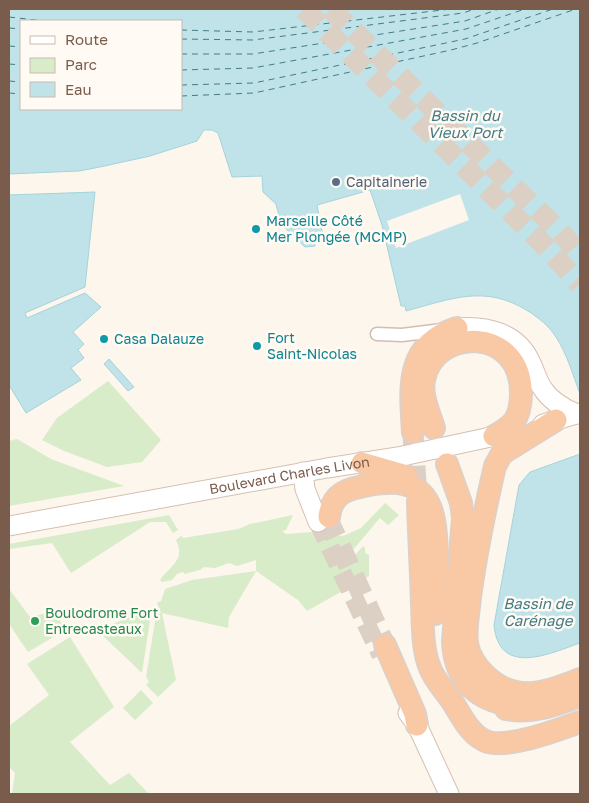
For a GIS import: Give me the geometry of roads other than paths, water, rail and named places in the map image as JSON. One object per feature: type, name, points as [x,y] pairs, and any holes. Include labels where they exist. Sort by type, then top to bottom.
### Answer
[{"type":"highway","points":[[413,432],[410,395],[411,379],[415,365],[420,354],[438,336],[458,328]]},
{"type":"highway","points":[[434,428],[424,394],[424,380],[429,367],[442,351],[455,344],[466,341],[480,341],[493,344],[510,357],[521,385],[517,419],[494,436]]},
{"type":"highway","points":[[571,415],[506,451],[498,461],[492,478],[472,582],[467,641],[474,662],[487,688],[504,709],[523,711],[550,706],[580,696]]},
{"type":"highway","points":[[362,463],[417,480],[432,493],[441,522],[441,545],[437,576]]},
{"type":"highway","points":[[447,464],[461,503],[463,518],[453,641],[455,658],[462,675],[470,686],[519,694],[533,694],[580,679]]},
{"type":"highway","points":[[324,519],[335,499],[349,489],[386,482],[402,483],[416,488],[427,501],[433,515],[437,576],[436,650],[449,695]]},
{"type":"highway","points":[[418,502],[426,655],[432,674],[449,695],[465,722],[482,739],[494,743],[524,739],[580,722]]},
{"type":"highway","points":[[453,641],[472,582]]},
{"type":"highway","points":[[383,650],[416,714],[421,734]]},
{"type":"highway","points":[[487,688],[504,685],[526,687],[556,679],[580,668]]},
{"type":"highway","points":[[487,688],[507,704],[524,705],[557,698],[580,687]]},
{"type":"highway","points":[[465,722],[484,732],[501,734],[580,708]]},
{"type":"main road","points":[[458,328],[484,328],[497,331],[515,342],[528,356],[544,391],[571,415]]},
{"type":"main road","name":"Boulevard Charles Livon","points":[[9,526],[303,472],[398,457],[494,436],[571,415]]},
{"type":"main road","points":[[310,501],[327,468]]},
{"type":"main road","points":[[303,472],[310,501],[324,519]]},
{"type":"main road","points":[[421,734],[446,787]]},
{"type":"street","points":[[377,334],[402,335],[458,328]]},
{"type":"street","points":[[402,335],[414,340],[418,344],[420,354]]},
{"type":"water","name":"Bassin du Vieux Port","points":[[9,9],[580,9],[580,394],[567,357],[553,333],[536,316],[512,303],[497,298],[468,296],[406,311],[405,306],[401,306],[382,225],[370,190],[317,205],[323,236],[314,238],[315,246],[305,247],[281,224],[276,204],[263,192],[262,176],[232,177],[218,133],[212,130],[204,130],[197,141],[150,156],[79,171],[9,174]]},
{"type":"water","points":[[95,192],[85,287],[25,313],[27,318],[85,293],[101,307],[73,332],[84,344],[78,350],[84,358],[71,368],[81,380],[26,413],[9,385],[9,195]]},
{"type":"water","points":[[109,359],[134,387],[128,391],[104,364]]},
{"type":"water","name":"Bassin de Carénage","points":[[580,454],[580,643],[541,656],[516,657],[505,652],[498,641],[494,625],[519,485],[530,472]]},
{"type":"tunnel","points":[[304,9],[543,244],[580,284]]},
{"type":"tunnel","points":[[331,9],[560,232],[580,254]]},
{"type":"tunnel","points":[[413,434],[417,499]]},
{"type":"tunnel","points":[[329,517],[330,524],[385,645]]},
{"type":"tunnel","points":[[318,522],[381,655]]},
{"type":"place","name":"Capitainerie","points":[[336,182]]},
{"type":"place","name":"Marseille Côté Mer Plongée (MCMP)","points":[[256,229]]},
{"type":"place","name":"Casa Dalauze","points":[[104,339]]},
{"type":"place","name":"Fort Saint-Nicolas","points":[[257,346]]},
{"type":"place","name":"Boulodrome Fort Entrecasteaux","points":[[35,621]]}]
